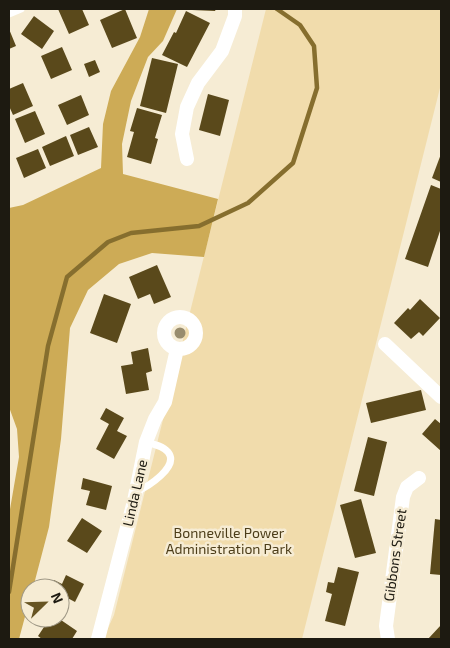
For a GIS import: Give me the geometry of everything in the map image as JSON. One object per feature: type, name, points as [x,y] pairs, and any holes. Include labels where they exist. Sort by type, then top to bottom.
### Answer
[{"type":"street","points":[[187,159],[182,134],[187,106],[198,83],[222,52],[235,16],[235,9]]},
{"type":"street","points":[[385,344],[441,397]]},
{"type":"street","name":"Linda Lane","points":[[98,639],[136,493],[146,442],[155,419],[165,402],[177,349]]},
{"type":"street","name":"Gibbons Street","points":[[388,639],[386,626],[403,497],[407,487],[419,478]]},
{"type":"lane","points":[[9,14],[20,9]]},
{"type":"lane","points":[[136,493],[150,486],[166,470],[170,463],[171,457],[168,452],[161,447],[146,442]]},
{"type":"green space","name":"Bonneville Power Administration Park","points":[[266,9],[441,9],[441,84],[302,639],[103,639],[114,615]]},
{"type":"shaded area","points":[[149,9],[177,9],[163,41],[148,57],[131,101],[122,144],[123,174],[218,199],[204,257],[152,253],[119,264],[88,290],[70,328],[61,439],[49,527],[36,578],[20,578],[20,628],[22,628],[19,639],[9,639],[9,515],[19,457],[17,429],[9,407],[9,208],[23,205],[101,168],[103,124],[111,91],[140,37]]},
{"type":"building","points":[[58,9],[82,9],[89,25],[69,34]]},
{"type":"building","points":[[125,9],[137,38],[112,48],[100,20]]},
{"type":"building","points":[[192,9],[216,9],[215,11]]},
{"type":"building","points":[[186,11],[210,23],[187,67],[162,55],[174,32],[176,33]]},
{"type":"building","points":[[34,16],[54,31],[42,49],[21,34]]},
{"type":"building","points":[[9,29],[16,46],[9,49]]},
{"type":"building","points":[[62,47],[72,70],[51,79],[41,56]]},
{"type":"building","points":[[152,58],[178,64],[166,113],[140,106]]},
{"type":"building","points":[[95,60],[100,72],[89,77],[84,64]]},
{"type":"building","points":[[23,83],[33,106],[13,115],[9,106],[9,89]]},
{"type":"building","points":[[208,94],[229,100],[220,136],[199,130]]},
{"type":"building","points":[[81,95],[89,115],[67,125],[58,105]]},
{"type":"building","points":[[137,108],[162,115],[155,138],[158,139],[151,164],[127,157],[134,132],[130,131]]},
{"type":"building","points":[[35,111],[45,134],[25,143],[15,119]]},
{"type":"building","points":[[89,127],[98,147],[78,155],[70,135]]},
{"type":"building","points":[[66,136],[74,156],[50,166],[42,147]]},
{"type":"building","points":[[38,149],[46,168],[24,178],[16,158]]},
{"type":"building","points":[[441,154],[441,182],[432,178]]},
{"type":"building","points":[[431,185],[441,189],[441,228],[428,267],[405,259]]},
{"type":"building","points":[[157,265],[171,297],[154,304],[150,294],[138,299],[129,277]]},
{"type":"building","points":[[104,294],[131,304],[117,343],[90,333]]},
{"type":"building","points":[[420,299],[440,318],[423,336],[419,332],[411,339],[394,323],[408,308],[410,310]]},
{"type":"building","points":[[148,348],[152,371],[146,373],[149,390],[126,394],[121,366],[133,364],[131,352]]},
{"type":"building","points":[[421,390],[426,410],[371,423],[366,403]]},
{"type":"building","points":[[106,408],[124,418],[117,431],[127,436],[114,459],[96,449],[109,424],[100,419]]},
{"type":"building","points":[[435,419],[441,424],[441,451],[422,434]]},
{"type":"building","points":[[368,437],[387,442],[374,496],[354,491]]},
{"type":"building","points":[[83,478],[112,486],[106,510],[86,505],[90,491],[81,489]]},
{"type":"building","points":[[361,499],[376,553],[355,558],[340,505]]},
{"type":"building","points":[[82,518],[102,531],[87,553],[67,541]]},
{"type":"building","points":[[435,519],[441,520],[441,575],[430,574]]},
{"type":"building","points":[[338,567],[359,572],[345,626],[325,621],[332,594],[326,592],[328,582],[334,583]]},
{"type":"building","points":[[66,575],[84,584],[75,602],[70,599],[70,578],[65,578]]},
{"type":"building","points":[[441,625],[441,639],[428,639]]},
{"type":"building","points":[[70,626],[77,631],[72,639],[42,639],[38,636],[43,628],[70,628]]},
{"type":"waterway","points":[[9,592],[48,346],[67,277],[108,242],[131,233],[199,226],[248,203],[293,163],[317,88],[314,46],[300,25],[277,9]]}]
